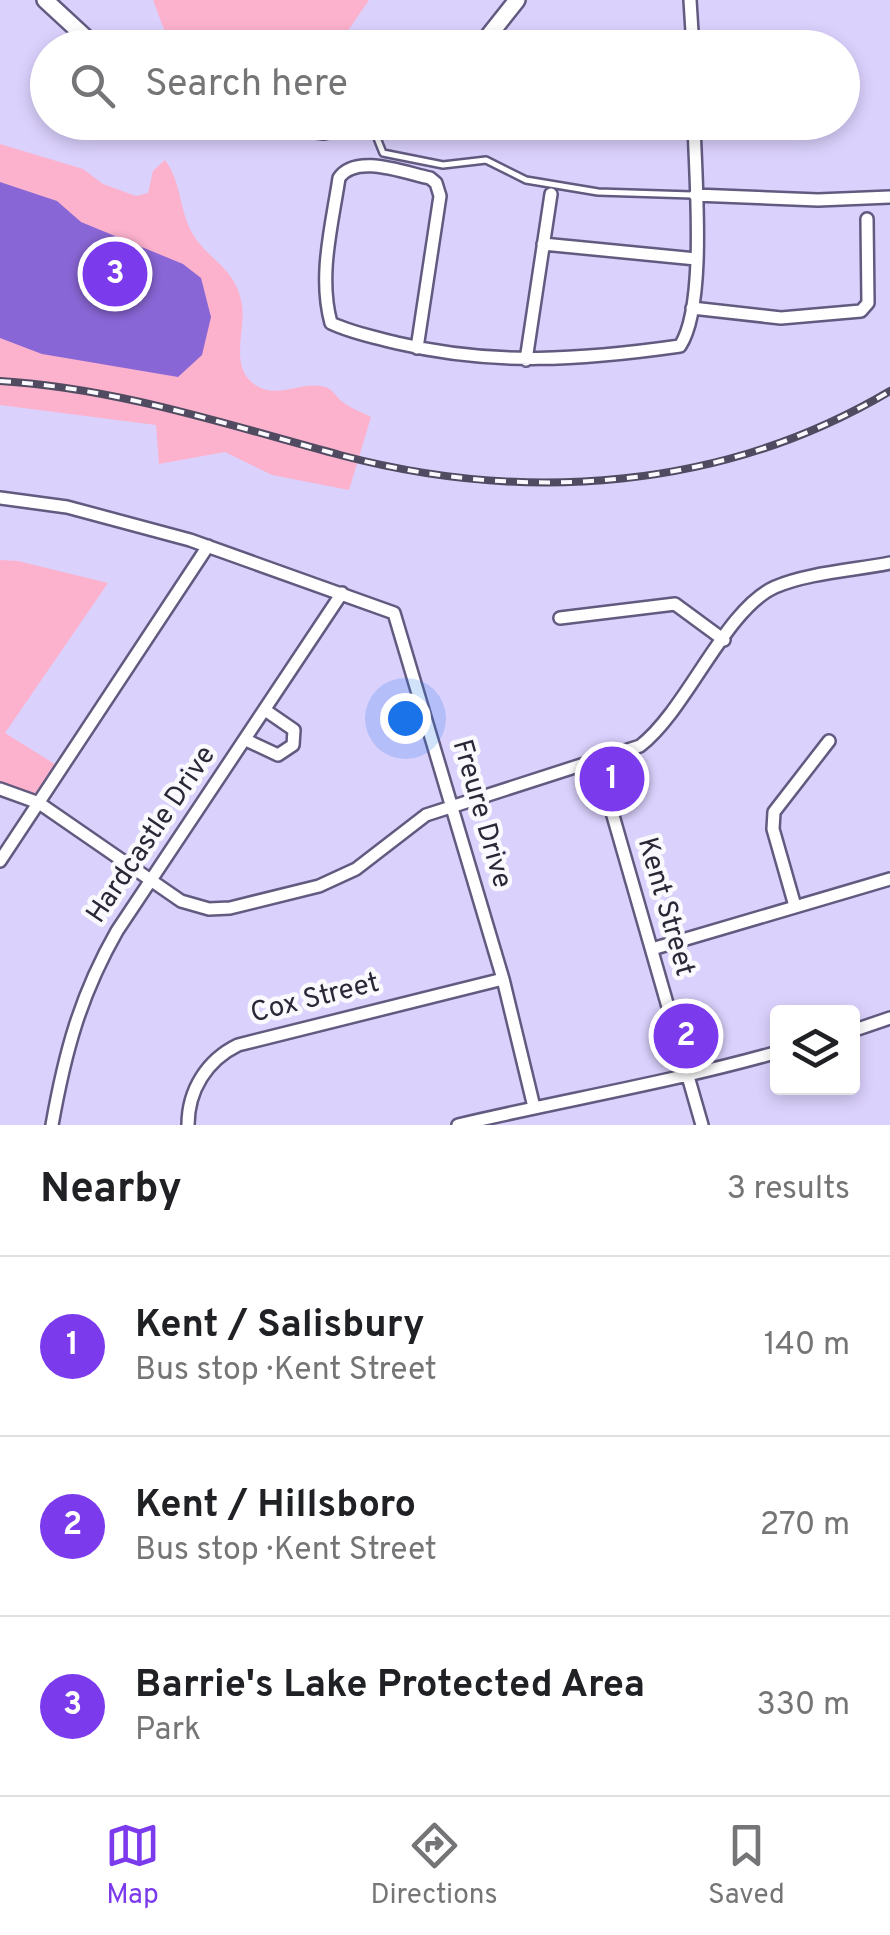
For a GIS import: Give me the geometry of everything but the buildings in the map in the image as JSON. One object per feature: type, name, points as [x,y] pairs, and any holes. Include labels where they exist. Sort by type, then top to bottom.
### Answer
[{"type":"main road","points":[[45,0],[78,30]]},
{"type":"main road","points":[[493,30],[516,0]]},
{"type":"street","points":[[690,0],[692,30]]},
{"type":"street","points":[[417,348],[440,196],[436,183],[430,178],[356,164],[344,170],[326,260],[331,323],[417,348],[470,358],[526,360],[614,355],[680,346],[689,332],[696,259],[694,140]]},
{"type":"street","points":[[526,360],[550,194]]},
{"type":"street","points":[[695,194],[818,200],[890,197]]},
{"type":"street","points":[[692,308],[782,318],[861,311],[868,303],[866,219]]},
{"type":"street","points":[[543,244],[696,259]]},
{"type":"street","name":"Freure Drive","points":[[0,498],[67,507],[208,546],[390,609],[397,617],[503,980],[534,1107]]},
{"type":"street","points":[[0,861],[208,546]]},
{"type":"street","points":[[0,788],[39,804],[181,901],[209,909],[230,908],[319,886],[356,869],[411,824],[452,805],[628,751],[651,738],[747,609],[776,587],[890,564]]},
{"type":"street","name":"Hardcastle Drive","points":[[52,1125],[64,1059],[93,972],[342,593]]},
{"type":"street","points":[[560,618],[674,604],[724,640]]},
{"type":"street","points":[[246,740],[278,755],[293,745],[294,730],[265,710]]},
{"type":"street","points":[[794,906],[773,829],[774,812],[829,741]]},
{"type":"street","name":"Kent Street","points":[[597,760],[702,1125]]},
{"type":"street","points":[[652,949],[890,879]]},
{"type":"street","name":"Cox Street","points":[[188,1125],[192,1098],[206,1070],[213,1060],[238,1045],[503,980]]},
{"type":"street","points":[[860,1028],[890,1018]]},
{"type":"street","points":[[459,1125],[688,1076],[770,1054]]},
{"type":"lane","points":[[378,140],[383,153],[392,157],[444,165],[486,160],[526,180],[598,192],[695,194]]},
{"type":"shaded area","points":[[153,0],[369,0],[349,30],[164,30]]},
{"type":"shaded area","points":[[0,144],[83,169],[103,184],[136,196],[148,193],[153,171],[165,160],[191,231],[239,292],[243,315],[240,358],[246,376],[271,391],[325,387],[347,405],[371,417],[349,490],[272,475],[225,452],[159,464],[156,425],[0,405]]},
{"type":"shaded area","points":[[0,182],[57,201],[81,222],[183,264],[201,278],[211,317],[202,355],[178,377],[42,354],[0,338]]},
{"type":"shaded area","points":[[0,560],[108,583],[5,733],[61,768],[38,801],[0,783]]},
{"type":"railway","points":[[0,381],[129,400],[410,470],[480,480],[551,482],[622,478],[691,468],[760,450],[826,424],[890,391]]},
{"type":"place","name":"Barrie's Lake Protected Area","points":[[115,274]]},
{"type":"place","name":"Kent / Salisbury","points":[[612,779]]},
{"type":"place","name":"Kent / Hillsboro","points":[[686,1036]]}]
